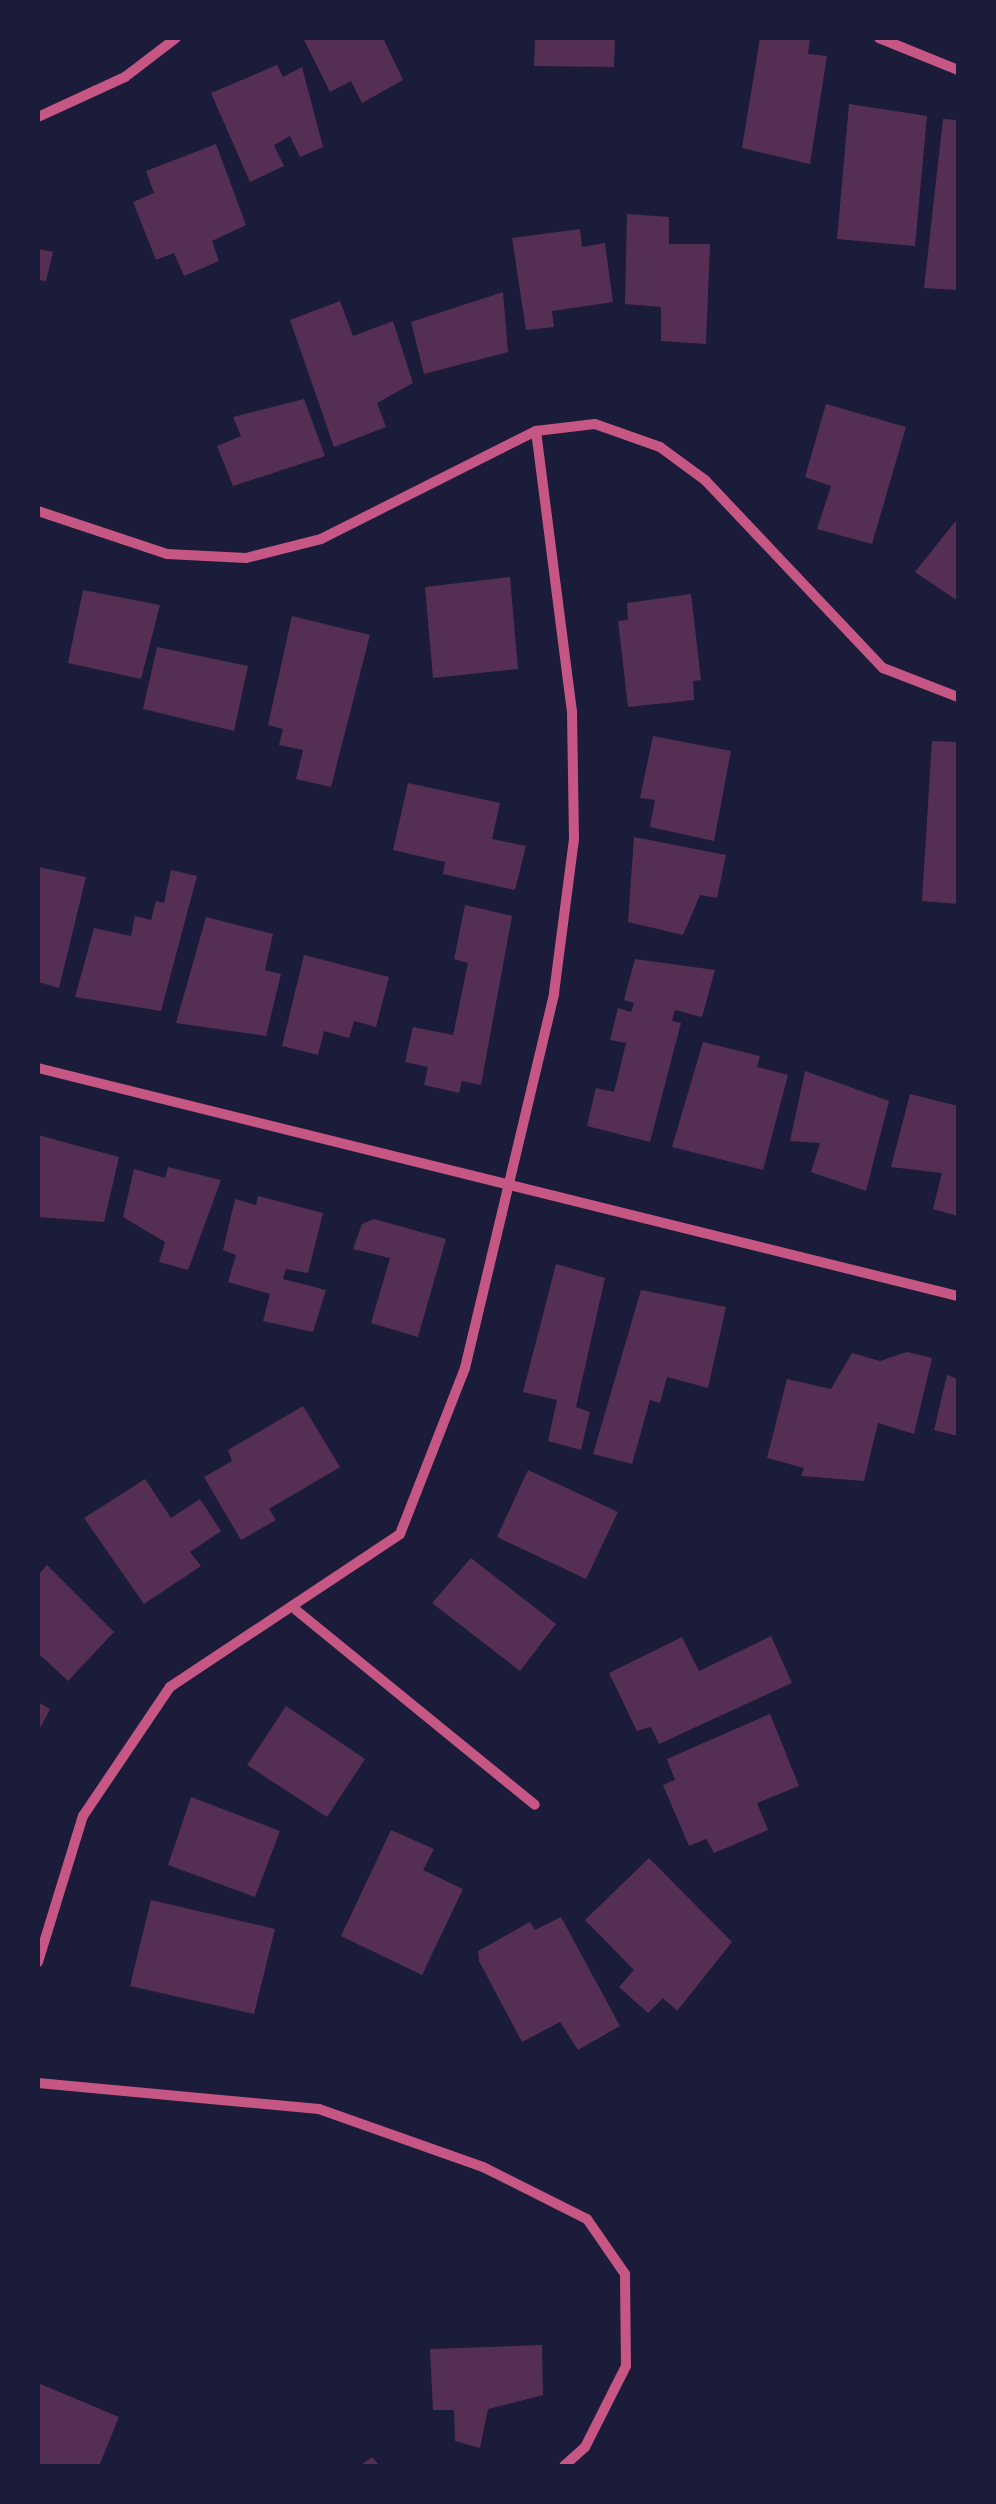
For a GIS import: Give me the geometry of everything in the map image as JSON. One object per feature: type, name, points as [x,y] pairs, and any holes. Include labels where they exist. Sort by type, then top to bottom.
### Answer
[{"type":"street","points":[[38,117],[125,77],[176,38]]},
{"type":"street","points":[[879,38],[958,70]]},
{"type":"street","points":[[38,511],[167,554],[246,558],[321,539],[536,431],[596,424],[660,447],[705,480],[883,668],[958,697]]},
{"type":"street","points":[[38,1962],[83,1816],[170,1687],[381,1554],[413,1514],[465,1368],[554,993],[576,790],[536,431]]},
{"type":"street","points":[[38,1068],[958,1296]]},
{"type":"street","points":[[296,1610],[535,1805]]},
{"type":"street","points":[[38,2084],[319,2109],[483,2167],[587,2219],[625,2274],[626,2366],[586,2447],[564,2466]]},
{"type":"building","points":[[303,38],[383,38],[403,80],[362,103],[351,81],[330,92]]},
{"type":"building","points":[[535,38],[615,38],[614,67],[534,66]]},
{"type":"building","points":[[760,38],[810,39],[808,54],[827,56],[810,164],[742,148]]},
{"type":"building","points":[[277,65],[283,77],[302,67],[323,147],[300,157],[290,136],[274,145],[284,166],[250,182],[211,93]]},
{"type":"building","points":[[849,104],[927,116],[915,246],[837,239]]},
{"type":"building","points":[[943,119],[958,120],[958,290],[924,288]]},
{"type":"building","points":[[216,144],[246,225],[212,241],[219,261],[184,276],[174,253],[156,260],[133,202],[154,193],[146,171]]},
{"type":"building","points":[[627,214],[669,217],[669,244],[710,244],[706,344],[661,341],[661,307],[625,304]]},
{"type":"building","points":[[580,229],[582,247],[605,243],[613,302],[552,311],[554,327],[526,330],[512,238]]},
{"type":"building","points":[[38,249],[53,252],[46,281],[38,280]]},
{"type":"building","points":[[503,292],[508,352],[424,374],[411,322]]},
{"type":"building","points":[[340,301],[353,336],[393,321],[413,383],[377,403],[386,427],[334,447],[290,320]]},
{"type":"building","points":[[304,399],[325,456],[233,486],[217,446],[241,436],[233,417]]},
{"type":"building","points":[[826,404],[906,427],[872,544],[817,529],[831,486],[805,477]]},
{"type":"building","points":[[958,518],[958,601],[915,572]]},
{"type":"building","points":[[510,577],[518,669],[433,678],[425,587]]},
{"type":"building","points":[[83,590],[160,605],[141,679],[68,663]]},
{"type":"building","points":[[691,594],[701,680],[693,681],[694,700],[628,707],[618,621],[628,620],[627,603]]},
{"type":"building","points":[[292,616],[370,635],[331,787],[296,779],[303,750],[279,745],[283,729],[268,725]]},
{"type":"building","points":[[157,647],[248,666],[234,731],[143,709]]},
{"type":"building","points":[[653,736],[731,751],[714,841],[650,827],[655,800],[640,798]]},
{"type":"building","points":[[932,741],[958,742],[958,904],[922,901]]},
{"type":"building","points":[[408,783],[500,803],[492,839],[526,846],[515,890],[443,874],[445,862],[393,850]]},
{"type":"building","points":[[634,837],[726,855],[717,898],[700,895],[683,935],[628,922]]},
{"type":"building","points":[[38,867],[86,877],[59,988],[38,982]]},
{"type":"building","points":[[171,870],[197,876],[161,1011],[75,997],[94,928],[131,936],[135,916],[151,920],[156,901],[164,903]]},
{"type":"building","points":[[465,905],[512,916],[481,1085],[462,1081],[459,1093],[424,1085],[428,1067],[405,1062],[413,1027],[453,1035],[468,963],[454,959]]},
{"type":"building","points":[[206,917],[273,934],[265,970],[281,974],[266,1036],[176,1023]]},
{"type":"building","points":[[304,955],[389,977],[376,1027],[354,1021],[349,1038],[324,1031],[318,1055],[282,1046]]},
{"type":"building","points":[[635,959],[715,970],[702,1017],[675,1010],[672,1021],[681,1023],[650,1142],[587,1126],[596,1088],[614,1092],[626,1043],[610,1040],[618,1008],[631,1012],[634,1003],[624,1000]]},
{"type":"building","points":[[703,1042],[760,1056],[757,1067],[788,1075],[763,1170],[672,1147]]},
{"type":"building","points":[[805,1071],[889,1101],[866,1191],[811,1172],[820,1143],[790,1141]]},
{"type":"building","points":[[910,1094],[958,1106],[958,1216],[933,1209],[942,1173],[891,1167]]},
{"type":"building","points":[[38,1135],[119,1157],[104,1222],[38,1217]]},
{"type":"building","points":[[168,1167],[221,1180],[188,1270],[159,1262],[165,1242],[123,1217],[134,1169],[165,1178]]},
{"type":"building","points":[[258,1196],[323,1213],[308,1273],[286,1269],[283,1279],[326,1290],[313,1332],[263,1321],[270,1294],[228,1282],[236,1255],[223,1250],[235,1199],[256,1205]]},
{"type":"building","points":[[374,1219],[446,1239],[418,1337],[371,1323],[390,1258],[353,1249],[362,1224]]},
{"type":"building","points":[[556,1264],[605,1278],[576,1407],[590,1412],[581,1450],[548,1441],[557,1400],[523,1392]]},
{"type":"building","points":[[641,1290],[726,1307],[708,1388],[667,1377],[660,1403],[650,1400],[632,1464],[593,1454]]},
{"type":"building","points":[[907,1352],[932,1358],[914,1434],[878,1423],[864,1481],[801,1476],[804,1468],[767,1458],[787,1379],[831,1389],[852,1353],[880,1361]]},
{"type":"building","points":[[947,1375],[958,1379],[958,1436],[934,1430]]},
{"type":"building","points":[[303,1406],[340,1467],[269,1509],[276,1520],[241,1540],[204,1477],[232,1461],[228,1450]]},
{"type":"building","points":[[528,1470],[618,1512],[586,1579],[497,1537]]},
{"type":"building","points":[[145,1479],[171,1518],[200,1499],[221,1531],[190,1552],[201,1566],[144,1604],[84,1518]]},
{"type":"building","points":[[471,1558],[556,1624],[520,1671],[432,1603]]},
{"type":"building","points":[[47,1565],[114,1632],[68,1681],[38,1653],[38,1575]]},
{"type":"building","points":[[771,1636],[792,1683],[659,1744],[651,1727],[637,1731],[609,1673],[682,1637],[699,1671]]},
{"type":"building","points":[[38,1702],[50,1709],[38,1732]]},
{"type":"building","points":[[286,1706],[365,1759],[327,1817],[247,1765]]},
{"type":"building","points":[[770,1714],[799,1786],[757,1803],[768,1830],[714,1853],[706,1839],[689,1846],[663,1785],[675,1780],[667,1759]]},
{"type":"building","points":[[191,1797],[280,1831],[255,1897],[168,1865]]},
{"type":"building","points":[[391,1830],[434,1849],[423,1870],[463,1889],[422,1975],[341,1936]]},
{"type":"building","points":[[649,1858],[732,1942],[677,2011],[663,1998],[648,2013],[619,1987],[634,1970],[585,1920]]},
{"type":"building","points":[[151,1900],[275,1929],[254,2014],[130,1986]]},
{"type":"building","points":[[561,1917],[620,2026],[578,2050],[560,2022],[522,2042],[479,1961],[478,1951],[530,1922],[535,1930]]},
{"type":"building","points":[[542,2345],[543,2395],[488,2409],[480,2448],[455,2441],[454,2410],[433,2410],[430,2349]]},
{"type":"building","points":[[38,2383],[119,2417],[99,2466],[38,2466]]},
{"type":"building","points":[[372,2457],[380,2466],[360,2466]]}]
